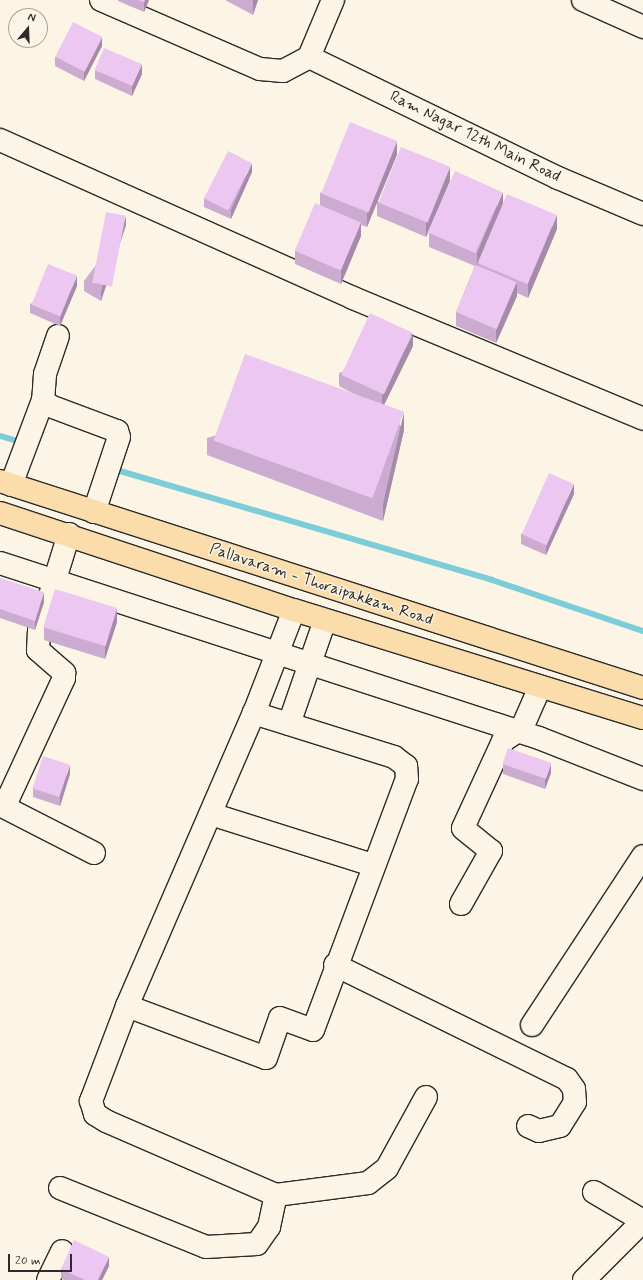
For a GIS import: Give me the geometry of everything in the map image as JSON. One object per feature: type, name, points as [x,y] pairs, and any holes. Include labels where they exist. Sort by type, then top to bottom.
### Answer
[{"type":"main road","name":"Pallavaram - Thoraipakkam Road","points":[[5,483],[643,688]]},
{"type":"main road","name":"Pallavaram - Thoraipakkam Road","points":[[0,512],[325,620],[643,718]]},
{"type":"street","points":[[101,0],[260,70],[283,71],[309,57],[332,0]]},
{"type":"street","points":[[583,0],[643,27]]},
{"type":"street","name":"Ram Nagar 12th Main Road","points":[[309,57],[558,178],[643,214]]},
{"type":"street","points":[[0,140],[353,298],[643,420]]},
{"type":"street","points":[[5,483],[43,400],[45,374],[58,336]]},
{"type":"street","points":[[43,400],[50,406],[117,431],[119,437],[94,512]]},
{"type":"street","points":[[69,534],[39,631],[38,650],[64,673],[64,678],[4,807],[94,853]]},
{"type":"street","points":[[0,563],[278,651],[515,733],[539,738],[643,779]]},
{"type":"street","points":[[294,610],[254,713],[127,1006],[91,1101],[94,1114],[276,1195],[368,1183],[387,1168],[426,1097]]},
{"type":"street","points":[[289,724],[325,620]]},
{"type":"street","points":[[462,904],[491,851],[463,828],[502,741],[522,728],[540,687]]},
{"type":"street","points":[[127,1006],[266,1058],[280,1018],[313,1030],[335,965],[372,866],[407,779],[406,766],[394,757],[254,713]]},
{"type":"street","points":[[211,814],[372,866]]},
{"type":"street","points":[[532,1025],[643,856]]},
{"type":"street","points":[[335,965],[566,1080],[574,1089],[575,1102],[560,1126],[539,1131],[528,1126]]},
{"type":"street","points":[[60,1188],[206,1248],[257,1244],[269,1227],[276,1195]]},
{"type":"street","points":[[584,1280],[643,1221],[594,1192]]},
{"type":"street","points":[[48,1280],[62,1251]]},
{"type":"building","points":[[73,22],[102,37],[85,72],[55,57]]},
{"type":"building","points":[[104,48],[142,64],[132,86],[95,70]]},
{"type":"building","points":[[350,122],[397,141],[368,212],[321,193]]},
{"type":"building","points":[[401,147],[450,167],[428,222],[379,203]]},
{"type":"building","points":[[228,151],[252,163],[228,210],[204,198]]},
{"type":"building","points":[[455,171],[503,192],[475,253],[428,232]]},
{"type":"building","points":[[507,194],[557,215],[527,284],[478,263]]},
{"type":"building","points":[[315,203],[361,223],[341,270],[295,251]]},
{"type":"building","points":[[106,212],[126,216],[112,286],[92,283]]},
{"type":"building","points":[[48,264],[77,276],[60,316],[32,305]]},
{"type":"building","points":[[476,265],[517,282],[497,329],[456,312]]},
{"type":"building","points":[[370,313],[413,333],[384,394],[341,375]]},
{"type":"building","points":[[245,354],[404,412],[372,498],[214,440]]},
{"type":"building","points":[[549,473],[574,484],[546,545],[522,534]]},
{"type":"building","points":[[0,578],[44,592],[35,621],[0,609]]},
{"type":"building","points":[[55,589],[117,608],[105,646],[43,627]]},
{"type":"building","points":[[508,748],[551,763],[546,779],[502,764]]},
{"type":"building","points":[[43,756],[70,765],[59,797],[32,788]]},
{"type":"building","points":[[74,1240],[109,1257],[98,1280],[85,1280],[61,1269]]},
{"type":"waterway","points":[[0,436],[17,441]]},
{"type":"waterway","points":[[120,471],[492,580],[643,631]]}]
